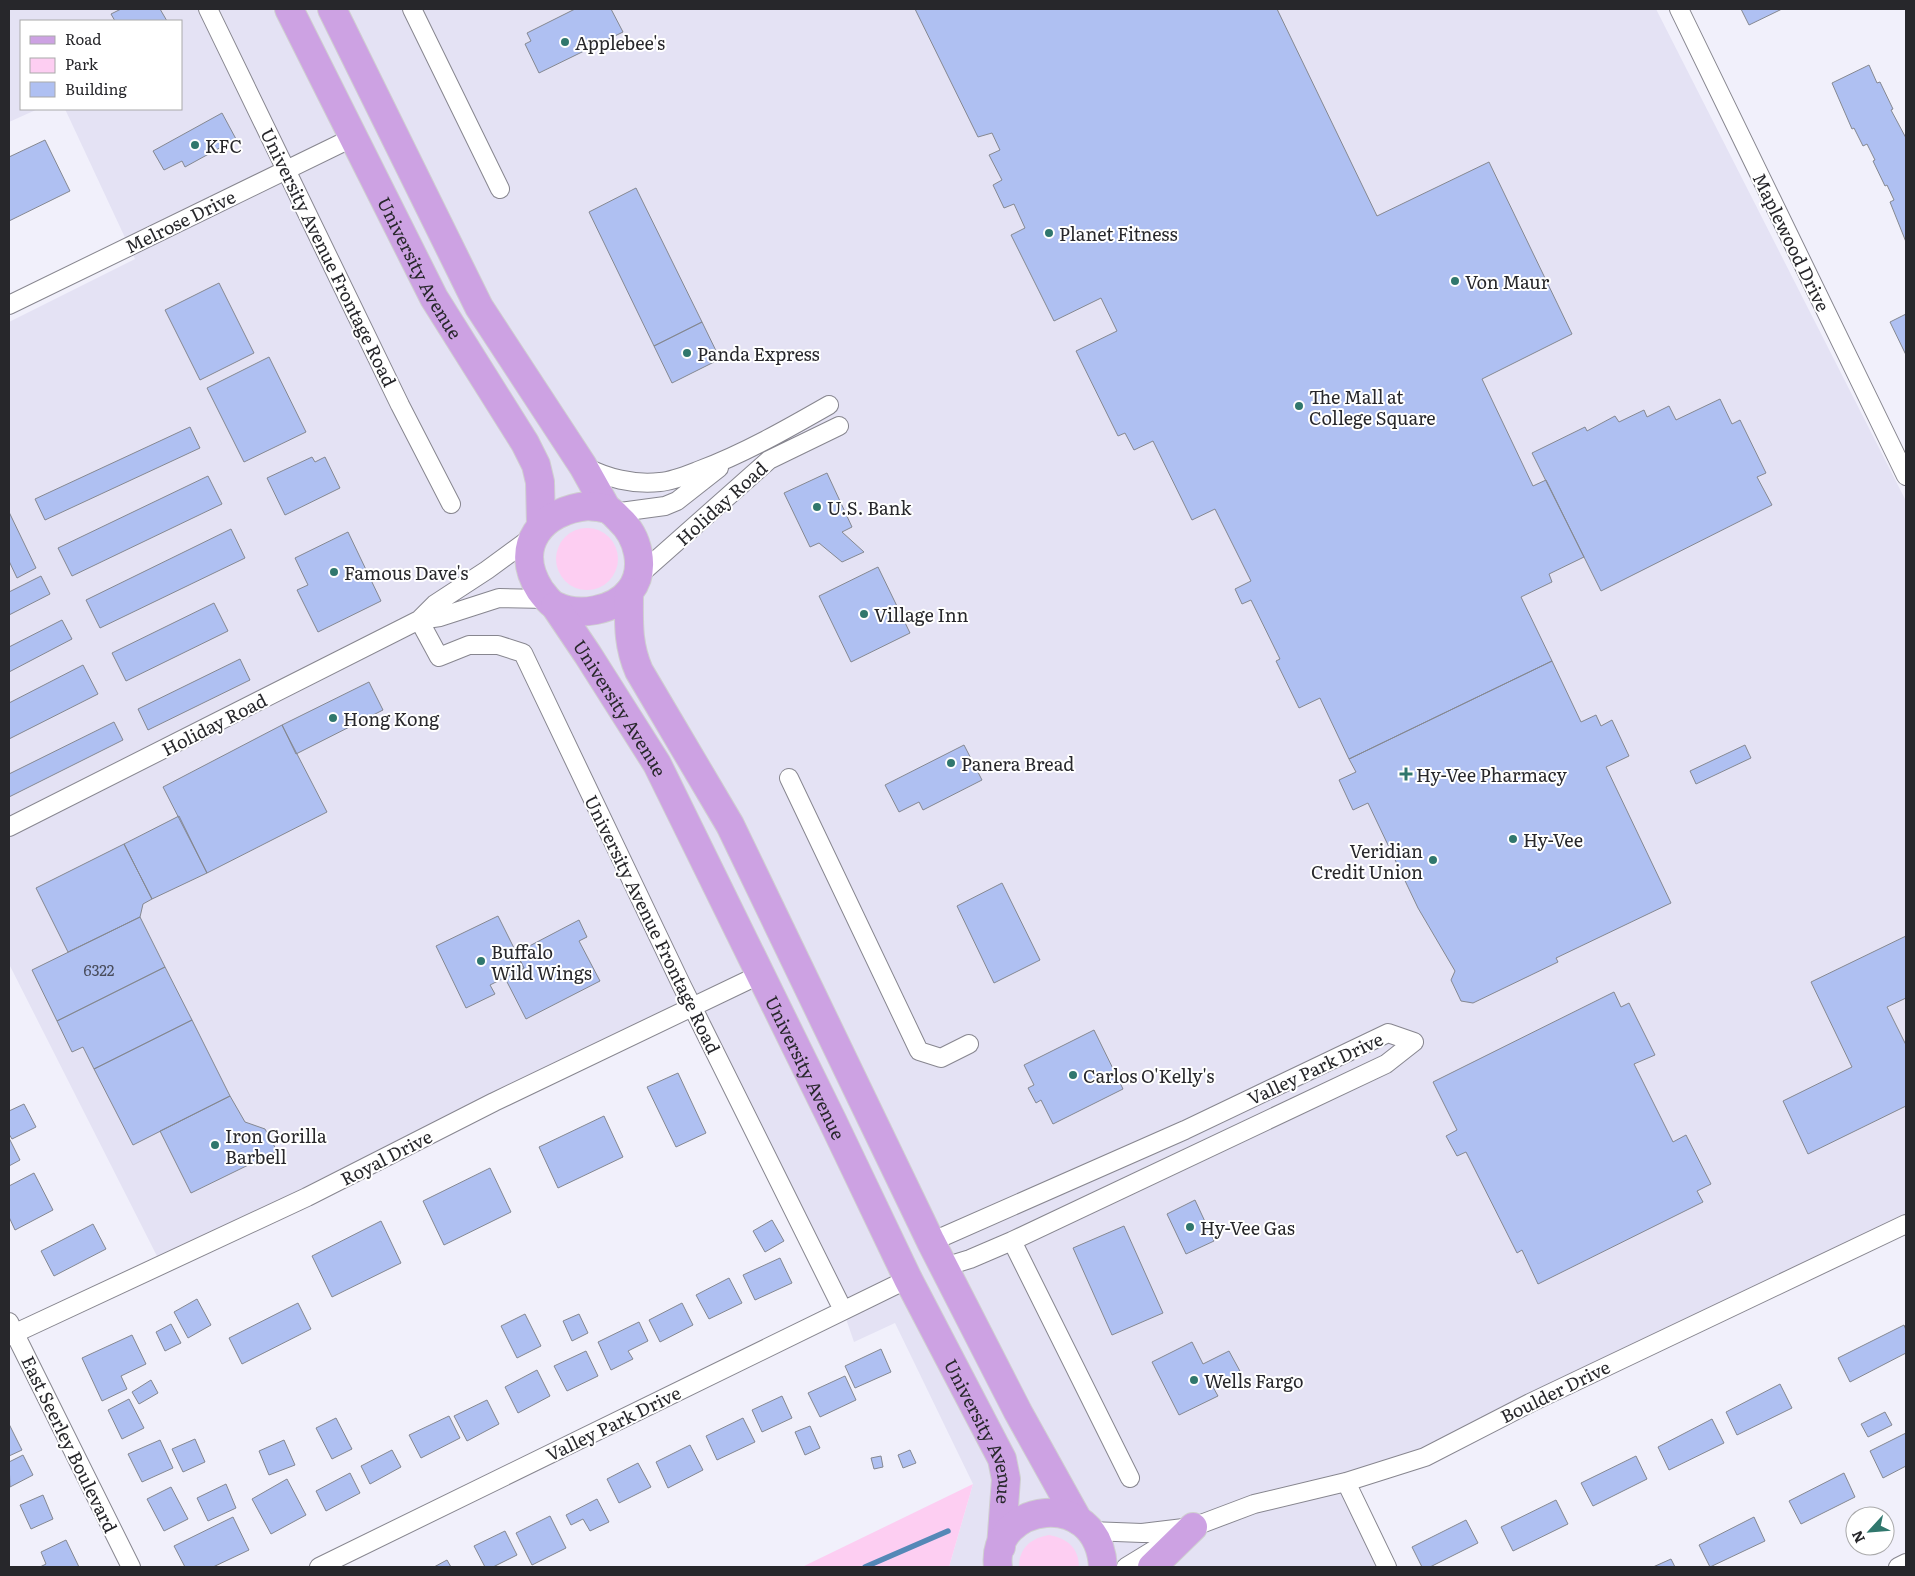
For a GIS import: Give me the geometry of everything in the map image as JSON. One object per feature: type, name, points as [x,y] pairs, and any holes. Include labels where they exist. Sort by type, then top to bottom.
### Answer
[{"type":"main road","name":"University Avenue","points":[[289,9],[352,138],[434,298],[529,450],[540,482],[536,532]]},
{"type":"main road","name":"University Avenue","points":[[332,9],[479,307],[583,466],[610,511]]},
{"type":"main road","points":[[352,138],[381,150],[415,214],[458,264]]},
{"type":"main road","points":[[588,506],[610,511],[628,527],[636,543],[639,560],[633,585],[611,606],[592,612],[571,611],[551,603],[536,583],[530,563],[536,532],[557,514],[572,507],[588,506]]},
{"type":"main road","name":"University Avenue","points":[[633,585],[629,638],[632,654],[639,670],[730,825],[931,1242],[1018,1412],[1084,1525],[1098,1542],[1103,1567]]},
{"type":"main road","name":"University Avenue","points":[[551,603],[588,655],[657,764],[908,1279],[1002,1459],[1006,1479],[999,1557]]},
{"type":"main road","points":[[761,974],[787,983],[825,1057],[863,1103]]},
{"type":"main road","points":[[832,1120],[869,1154],[912,1239],[944,1267]]},
{"type":"main road","points":[[999,1557],[1008,1533],[1019,1522],[1033,1515],[1048,1512],[1064,1514],[1084,1525]]},
{"type":"main road","points":[[1152,1567],[1193,1527]]},
{"type":"street","name":"University Avenue Frontage Road","points":[[208,9],[400,404],[451,504]]},
{"type":"street","points":[[412,9],[500,189]]},
{"type":"street","name":"Maplewood Drive","points":[[1679,9],[1906,476]]},
{"type":"street","name":"Melrose Drive","points":[[9,305],[352,138]]},
{"type":"street","name":"Holiday Road","points":[[583,466],[605,477],[631,482],[660,482],[684,476],[733,457],[829,406]]},
{"type":"street","name":"Holiday Road","points":[[633,585],[769,460],[840,426]]},
{"type":"street","name":"Holiday Road","points":[[610,511],[665,506],[677,501],[733,457]]},
{"type":"street","name":"Holiday Road","points":[[9,827],[419,620],[435,604],[487,570],[536,532]]},
{"type":"street","name":"Holiday Road","points":[[419,620],[440,617],[499,598],[551,603]]},
{"type":"street","name":"University Avenue Frontage Road","points":[[419,620],[439,657],[468,645],[498,645],[523,653],[693,1007],[843,1310]]},
{"type":"street","points":[[789,778],[919,1052],[941,1058],[969,1044]]},
{"type":"street","name":"Royal Drive","points":[[11,1330],[307,1197],[494,1102],[761,974]]},
{"type":"street","name":"Valley Park Drive","points":[[931,1242],[1185,1130],[1388,1033],[1414,1042],[1386,1064],[1012,1241],[970,1259],[944,1267]]},
{"type":"street","name":"Boulder Drive","points":[[1126,1567],[1193,1527],[1254,1504],[1346,1482],[1425,1457],[1530,1403],[1906,1224]]},
{"type":"street","points":[[1012,1241],[1130,1478]]},
{"type":"street","name":"Valley Park Drive","points":[[319,1567],[908,1279]]},
{"type":"street","name":"East Seerley Boulevard","points":[[11,1330],[131,1567]]},
{"type":"street","points":[[1346,1482],[1386,1567]]},
{"type":"street","name":"Boulder Drive","points":[[1084,1525],[1142,1533],[1193,1527]]},
{"type":"street","points":[[1898,1567],[1906,1563]]},
{"type":"shaded area","points":[[9,9],[1656,9],[1906,501],[1906,1224],[1530,1403],[1346,1482],[1386,1567],[949,1567],[973,1484],[895,1323],[854,1342],[843,1310],[693,1007],[161,1264],[9,964],[9,322],[135,259],[65,110],[182,110],[182,20],[20,20],[20,110],[36,110],[9,122]]},
{"type":"green space","points":[[587,528],[604,533],[609,537],[613,542],[618,559],[613,576],[609,581],[604,585],[587,590],[570,585],[565,581],[561,576],[556,559],[561,542],[565,537],[570,533]]},
{"type":"green space","points":[[973,1484],[949,1567],[802,1567]]},
{"type":"green space","points":[[1049,1535],[1066,1541],[1071,1545],[1077,1554],[1079,1567],[1019,1567],[1021,1554],[1027,1545],[1043,1536]]},
{"type":"building","points":[[121,9],[160,9],[166,20],[114,20],[111,14]]},
{"type":"building","name":"Applebee's","points":[[575,9],[611,9],[623,32],[539,73],[525,44],[531,41],[527,33]]},
{"type":"building","name":"The Mall at College Square","points":[[915,9],[1277,9],[1377,216],[1489,162],[1572,334],[1482,379],[1533,486],[1546,480],[1584,557],[1549,574],[1552,582],[1521,597],[1552,661],[1349,759],[1320,698],[1299,708],[1276,661],[1280,659],[1251,600],[1242,604],[1235,589],[1251,581],[1215,509],[1192,520],[1153,441],[1134,450],[1125,433],[1118,436],[1076,351],[1117,331],[1101,298],[1054,321],[1011,235],[1025,228],[1014,204],[1004,208],[993,185],[1002,180],[989,155],[1000,150],[992,133],[978,137]]},
{"type":"building","points":[[1741,9],[1782,9],[1749,25]]},
{"type":"building","points":[[1869,65],[1877,83],[1880,82],[1893,109],[1891,110],[1906,138],[1906,242],[1890,202],[1894,200],[1887,185],[1885,186],[1867,144],[1863,146],[1854,128],[1852,129],[1832,83]]},
{"type":"building","name":"KFC","points":[[222,113],[236,139],[185,167],[182,161],[164,170],[153,151]]},
{"type":"building","points":[[45,140],[70,191],[9,221],[9,157]]},
{"type":"building","points":[[636,188],[702,322],[654,346],[589,212]]},
{"type":"building","points":[[219,283],[254,353],[200,380],[165,310]]},
{"type":"building","points":[[1906,314],[1906,355],[1890,322]]},
{"type":"building","name":"Panda Express","points":[[702,322],[720,359],[672,383],[654,346]]},
{"type":"building","points":[[269,357],[306,432],[244,462],[207,388]]},
{"type":"building","points":[[1720,399],[1732,424],[1740,420],[1766,473],[1757,477],[1772,505],[1601,591],[1532,453],[1585,427],[1587,431],[1615,416],[1619,422],[1644,410],[1647,417],[1669,406],[1676,420]]},
{"type":"building","points":[[190,427],[200,448],[45,520],[35,499]]},
{"type":"building","points":[[312,457],[315,462],[325,457],[340,488],[285,515],[267,478]]},
{"type":"building","name":"U.S. Bank","points":[[827,473],[852,527],[842,532],[864,552],[842,562],[819,543],[810,547],[784,493]]},
{"type":"building","points":[[208,476],[222,504],[72,576],[58,548]]},
{"type":"building","points":[[9,512],[36,568],[17,578],[9,561]]},
{"type":"building","points":[[231,529],[245,558],[100,628],[86,600]]},
{"type":"building","name":"Famous Dave's","points":[[348,532],[381,601],[318,632],[297,590],[308,585],[295,558]]},
{"type":"building","name":"Village Inn","points":[[878,567],[910,633],[851,662],[819,596]]},
{"type":"building","points":[[41,576],[50,594],[9,615],[9,592]]},
{"type":"building","points":[[214,603],[228,631],[126,681],[112,653]]},
{"type":"building","points":[[62,620],[72,639],[9,672],[9,647]]},
{"type":"building","points":[[240,659],[250,680],[148,730],[138,709]]},
{"type":"building","name":"Hy-Vee","points":[[1552,661],[1581,722],[1596,715],[1601,726],[1612,720],[1629,756],[1606,767],[1671,903],[1556,958],[1558,962],[1473,1003],[1461,1001],[1451,980],[1455,971],[1418,908],[1368,803],[1353,810],[1339,780],[1356,772],[1349,759]]},
{"type":"building","points":[[83,665],[98,694],[9,739],[9,703]]},
{"type":"building","name":"Hong Kong","points":[[369,682],[383,710],[296,754],[282,725]]},
{"type":"building","points":[[114,722],[123,740],[9,797],[9,774]]},
{"type":"building","points":[[282,725],[327,812],[207,873],[163,787]]},
{"type":"building","name":"Panera Bread","points":[[964,745],[982,780],[923,810],[919,802],[899,812],[885,785]]},
{"type":"building","points":[[1745,745],[1751,758],[1696,784],[1690,771]]},
{"type":"building","points":[[179,816],[207,873],[152,899],[124,844]]},
{"type":"building","points":[[124,844],[152,899],[143,904],[140,917],[68,952],[36,888]]},
{"type":"building","points":[[1002,883],[1040,960],[994,983],[957,906]]},
{"type":"building","name":"Buffalo Wild Wings","points":[[498,916],[524,968],[490,985],[495,994],[466,1008],[436,946]]},
{"type":"building","points":[[140,917],[165,967],[57,1021],[32,970]]},
{"type":"building","points":[[579,920],[587,937],[579,941],[600,981],[526,1019],[505,978],[524,968],[516,953]]},
{"type":"building","points":[[1906,936],[1906,998],[1887,1007],[1906,1045],[1906,1106],[1808,1154],[1783,1101],[1852,1067],[1811,982]]},
{"type":"building","points":[[165,967],[192,1020],[94,1069],[83,1047],[72,1052],[57,1021]]},
{"type":"building","points":[[1614,992],[1621,1007],[1629,1003],[1655,1055],[1634,1064],[1673,1142],[1686,1135],[1711,1184],[1697,1191],[1703,1202],[1538,1284],[1522,1250],[1517,1253],[1466,1152],[1457,1156],[1446,1136],[1457,1130],[1433,1082]]},
{"type":"building","points":[[192,1020],[230,1096],[133,1145],[94,1069]]},
{"type":"building","name":"Carlos O'Kelly's","points":[[1094,1030],[1123,1089],[1053,1124],[1041,1100],[1036,1103],[1028,1088],[1034,1085],[1024,1065]]},
{"type":"building","points":[[678,1073],[706,1133],[676,1147],[647,1087]]},
{"type":"building","points":[[230,1096],[245,1122],[265,1129],[277,1151],[191,1193],[160,1131]]},
{"type":"building","points":[[24,1104],[36,1127],[12,1139],[9,1134],[9,1111]]},
{"type":"building","points":[[604,1116],[623,1157],[558,1188],[539,1147]]},
{"type":"building","points":[[9,1138],[20,1160],[9,1166]]},
{"type":"building","points":[[490,1168],[511,1212],[444,1245],[423,1201]]},
{"type":"building","points":[[34,1173],[53,1210],[15,1230],[9,1217],[9,1186]]},
{"type":"building","name":"Hy-Vee Gas","points":[[1195,1200],[1214,1241],[1186,1254],[1167,1214]]},
{"type":"building","points":[[772,1220],[784,1241],[765,1252],[753,1231]]},
{"type":"building","points":[[381,1221],[401,1263],[332,1297],[312,1256]]},
{"type":"building","points":[[93,1224],[106,1249],[54,1276],[41,1251]]},
{"type":"building","points":[[1124,1226],[1163,1313],[1112,1335],[1073,1248]]},
{"type":"building","points":[[780,1258],[792,1283],[755,1300],[743,1275]]},
{"type":"building","points":[[729,1278],[742,1303],[709,1319],[696,1295]]},
{"type":"building","points":[[197,1299],[211,1325],[188,1338],[174,1312]]},
{"type":"building","points":[[298,1303],[311,1329],[242,1364],[229,1338]]},
{"type":"building","points":[[682,1303],[693,1325],[660,1342],[649,1320]]},
{"type":"building","points":[[525,1314],[541,1346],[517,1358],[501,1326]]},
{"type":"building","points":[[579,1314],[588,1333],[572,1341],[563,1321]]},
{"type":"building","points":[[639,1322],[648,1341],[628,1351],[633,1359],[611,1370],[598,1342]]},
{"type":"building","points":[[171,1324],[181,1343],[165,1351],[156,1332]]},
{"type":"building","points":[[1904,1325],[1906,1330],[1906,1353],[1850,1382],[1838,1358]]},
{"type":"building","points":[[132,1335],[146,1364],[121,1376],[127,1389],[102,1401],[82,1358]]},
{"type":"building","name":"Wells Fargo","points":[[1192,1342],[1203,1364],[1229,1351],[1241,1373],[1213,1387],[1218,1396],[1179,1415],[1152,1362]]},
{"type":"building","points":[[881,1349],[891,1372],[855,1388],[845,1366]]},
{"type":"building","points":[[586,1351],[598,1376],[567,1391],[554,1366]]},
{"type":"building","points":[[537,1370],[550,1396],[518,1413],[505,1387]]},
{"type":"building","points":[[845,1376],[856,1400],[820,1417],[808,1393]]},
{"type":"building","points":[[151,1380],[158,1393],[139,1404],[132,1392]]},
{"type":"building","points":[[1780,1384],[1792,1408],[1737,1435],[1726,1412]]},
{"type":"building","points":[[782,1396],[792,1418],[762,1432],[752,1410]]},
{"type":"building","points":[[129,1399],[144,1428],[122,1439],[108,1410]]},
{"type":"building","points":[[487,1400],[499,1424],[467,1441],[454,1416]]},
{"type":"building","points":[[1885,1412],[1892,1425],[1868,1437],[1861,1424]]},
{"type":"building","points":[[449,1416],[460,1438],[421,1458],[409,1435]]},
{"type":"building","points":[[336,1418],[352,1449],[332,1459],[316,1428]]},
{"type":"building","points":[[743,1418],[755,1442],[717,1460],[706,1436]]},
{"type":"building","points":[[1712,1419],[1724,1443],[1669,1470],[1658,1447]]},
{"type":"building","points":[[9,1424],[22,1450],[9,1456]]},
{"type":"building","points":[[810,1426],[820,1448],[805,1455],[795,1432]]},
{"type":"building","points":[[1906,1433],[1906,1466],[1883,1478],[1870,1451]]},
{"type":"building","points":[[195,1439],[205,1462],[183,1472],[172,1449]]},
{"type":"building","points":[[160,1440],[173,1468],[142,1482],[128,1454]]},
{"type":"building","points":[[284,1440],[295,1465],[269,1475],[259,1451]]},
{"type":"building","points":[[690,1445],[703,1470],[668,1488],[656,1462]]},
{"type":"building","points":[[392,1450],[401,1467],[370,1484],[361,1466]]},
{"type":"building","points":[[910,1450],[916,1463],[903,1468],[898,1455]]},
{"type":"building","points":[[23,1455],[33,1475],[10,1487],[9,1462]]},
{"type":"building","points":[[881,1456],[883,1467],[874,1469],[871,1458]]},
{"type":"building","points":[[1636,1456],[1647,1479],[1593,1506],[1581,1483]]},
{"type":"building","points":[[638,1463],[651,1487],[619,1503],[607,1479]]},
{"type":"building","points":[[350,1473],[360,1493],[326,1511],[316,1491]]},
{"type":"building","points":[[1844,1473],[1855,1497],[1801,1524],[1789,1501]]},
{"type":"building","points":[[287,1479],[306,1515],[271,1534],[252,1499]]},
{"type":"building","points":[[226,1484],[236,1508],[208,1521],[197,1498]]},
{"type":"building","points":[[171,1487],[188,1519],[164,1531],[147,1499]]},
{"type":"building","points":[[43,1495],[53,1519],[31,1529],[20,1505]]},
{"type":"building","points":[[597,1499],[609,1522],[590,1531],[583,1519],[571,1525],[566,1515]]},
{"type":"building","points":[[1556,1500],[1568,1524],[1513,1551],[1501,1527]]},
{"type":"building","points":[[550,1516],[566,1548],[532,1565],[516,1533]]},
{"type":"building","points":[[233,1517],[249,1550],[213,1567],[185,1567],[174,1546]]},
{"type":"building","points":[[1754,1517],[1765,1541],[1710,1567],[1699,1545]]},
{"type":"building","points":[[1466,1520],[1478,1543],[1430,1567],[1422,1567],[1412,1547]]},
{"type":"building","points":[[505,1531],[517,1555],[493,1567],[485,1567],[474,1546]]},
{"type":"building","points":[[66,1540],[79,1567],[40,1567],[46,1564],[41,1552]]},
{"type":"building","points":[[1671,1559],[1675,1567],[1653,1567]]},
{"type":"building","points":[[447,1560],[451,1567],[434,1567]]},
{"type":"waterway","points":[[865,1567],[948,1531]]},
{"type":"place","name":"Applebee's","points":[[565,42]]},
{"type":"place","name":"KFC","points":[[195,145]]},
{"type":"place","name":"Planet Fitness","points":[[1049,233]]},
{"type":"place","name":"Von Maur","points":[[1455,281]]},
{"type":"place","name":"Panda Express","points":[[687,353]]},
{"type":"place","name":"The Mall at College Square","points":[[1299,406]]},
{"type":"place","name":"U.S. Bank","points":[[817,507]]},
{"type":"place","name":"Famous Dave's","points":[[334,572]]},
{"type":"place","name":"Village Inn","points":[[864,614]]},
{"type":"place","name":"Hong Kong","points":[[333,718]]},
{"type":"place","name":"Panera Bread","points":[[951,763]]},
{"type":"place","name":"Hy-Vee Pharmacy","points":[[1406,774]]},
{"type":"place","name":"Hy-Vee","points":[[1513,839]]},
{"type":"place","name":"Veridian Credit Union","points":[[1433,860]]},
{"type":"place","name":"Buffalo Wild Wings","points":[[481,961]]},
{"type":"place","name":"Carlos O'Kelly's","points":[[1073,1075]]},
{"type":"place","name":"Iron Gorilla Barbell","points":[[215,1145]]},
{"type":"place","name":"Hy-Vee Gas","points":[[1190,1227]]},
{"type":"place","name":"Wells Fargo","points":[[1194,1380]]}]
